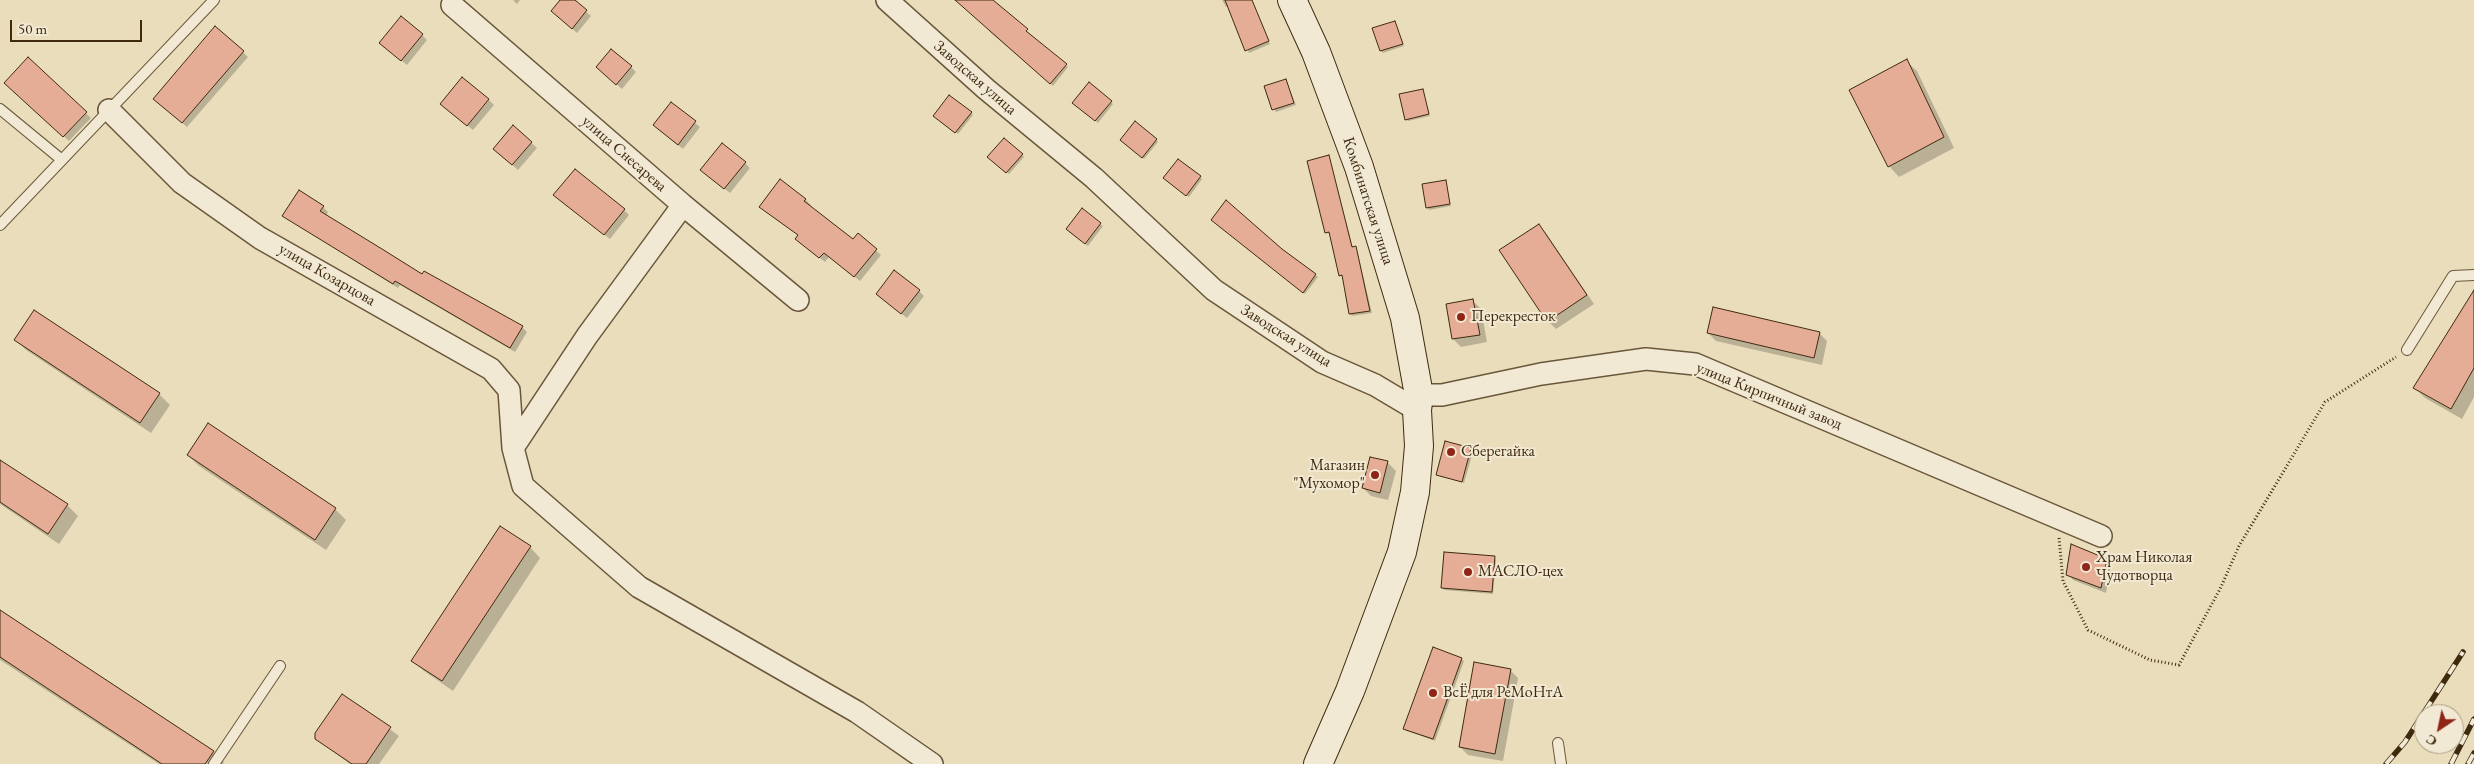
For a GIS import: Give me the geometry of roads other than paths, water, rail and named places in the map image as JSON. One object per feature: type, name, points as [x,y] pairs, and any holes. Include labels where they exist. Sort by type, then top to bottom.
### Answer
[{"type":"main road","name":"Комбинатская улица","points":[[1292,0],[1316,52],[1359,167],[1405,318],[1418,403]]},
{"type":"main road","points":[[1318,764],[1350,690],[1402,552],[1415,492],[1419,446],[1418,403]]},
{"type":"street","name":"Заводская улица","points":[[887,0],[986,89],[1094,178],[1214,290],[1322,362],[1418,403]]},
{"type":"street","name":"улица Снесарева","points":[[451,3],[683,204],[798,300]]},
{"type":"street","name":"улица Козарцова","points":[[108,110],[182,183],[260,238],[491,368],[509,390],[513,448],[523,486],[639,587],[858,712],[932,764]]},
{"type":"street","points":[[513,448],[587,336],[683,204]]},
{"type":"street","name":"улица Кирпичный завод","points":[[1418,403],[1442,395],[1541,374],[1646,359],[1695,364],[2101,536]]},
{"type":"lane","points":[[0,224],[214,0]]},
{"type":"lane","points":[[0,109],[62,160]]},
{"type":"lane","points":[[2407,350],[2453,276],[2474,275]]},
{"type":"lane","points":[[214,764],[280,666]]},
{"type":"lane","points":[[1558,743],[1561,764]]},
{"type":"railway","points":[[2386,764],[2405,742],[2463,652]]},
{"type":"railway","points":[[2451,764],[2474,719]]},
{"type":"railway","points":[[2468,764],[2474,753]]},
{"type":"place","name":"Перекресток","points":[[1461,317]]},
{"type":"place","name":"Сберегайка","points":[[1451,452]]},
{"type":"place","name":"Магазин \"Мухомор\"","points":[[1375,475]]},
{"type":"place","name":"Храм Николая Чудотворца","points":[[2086,567]]},
{"type":"place","name":"МАСЛО-цех","points":[[1468,572]]},
{"type":"place","name":"ВсЁ для РеМоНтА","points":[[1433,693]]}]
